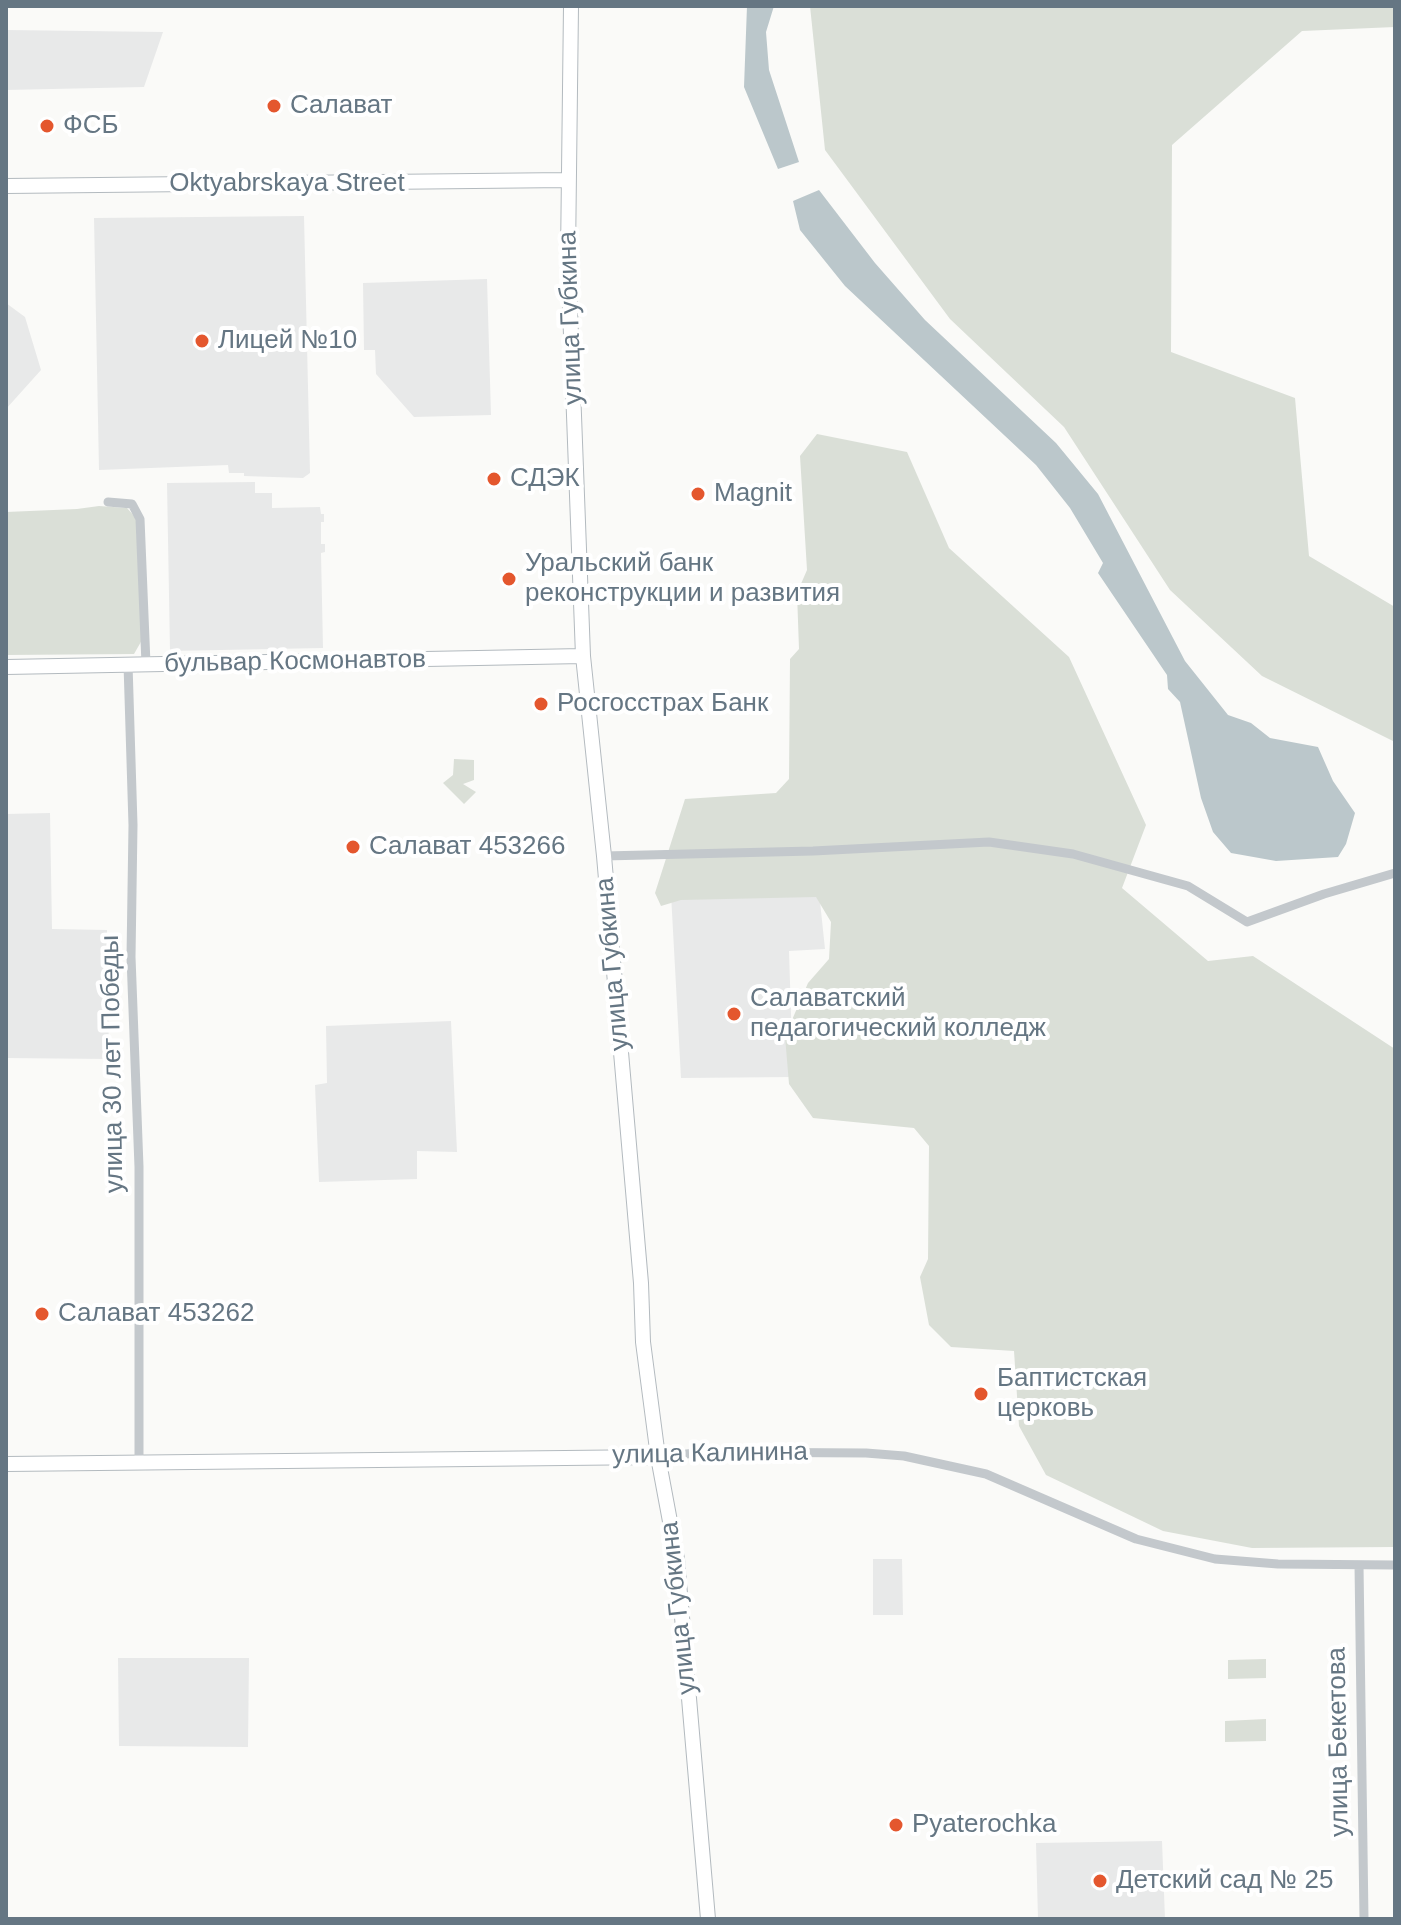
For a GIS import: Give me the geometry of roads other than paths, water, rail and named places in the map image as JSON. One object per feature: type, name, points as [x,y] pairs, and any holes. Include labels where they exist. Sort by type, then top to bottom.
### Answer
[{"type":"street","name":"улица Губкина","points":[[571,6],[567,180],[583,656],[604,856],[641,1283],[643,1342],[658,1457],[677,1559],[708,1919]]},
{"type":"street","name":"Oktyabrskaya Street","points":[[6,186],[567,180]]},
{"type":"street","points":[[108,502],[132,504],[140,519],[146,664]]},
{"type":"street","name":"бульвар Космонавтов","points":[[6,667],[583,656]]},
{"type":"street","name":"улица 30 лет Победы","points":[[128,664],[133,825],[131,957],[139,1167],[139,1463]]},
{"type":"street","points":[[604,856],[813,851],[989,842],[1073,854],[1188,886],[1247,922],[1395,873]]},
{"type":"street","name":"улица Калинина","points":[[6,1464],[658,1457],[705,1452],[866,1453],[904,1456],[986,1474],[1136,1539],[1215,1559],[1278,1564],[1395,1565]]},
{"type":"street","name":"улица Бекетова","points":[[1359,1565],[1364,1919]]},
{"type":"place","name":"Салават","points":[[274,106]]},
{"type":"place","name":"ФСБ","points":[[47,126]]},
{"type":"place","name":"Лицей №10","points":[[202,341]]},
{"type":"place","name":"СДЭК","points":[[494,479]]},
{"type":"place","name":"Magnit","points":[[698,494]]},
{"type":"place","name":"Уральский банк реконструкции и развития","points":[[509,579]]},
{"type":"place","name":"Росгосстрах Банк","points":[[541,704]]},
{"type":"place","name":"Салават 453266","points":[[353,847]]},
{"type":"place","name":"Салаватский педагогический колледж","points":[[734,1014]]},
{"type":"place","name":"Салават 453262","points":[[42,1314]]},
{"type":"place","name":"Баптистская церковь","points":[[981,1394]]},
{"type":"place","name":"Pyaterochka","points":[[896,1825]]},
{"type":"place","name":"Детский сад № 25","points":[[1100,1881]]}]
